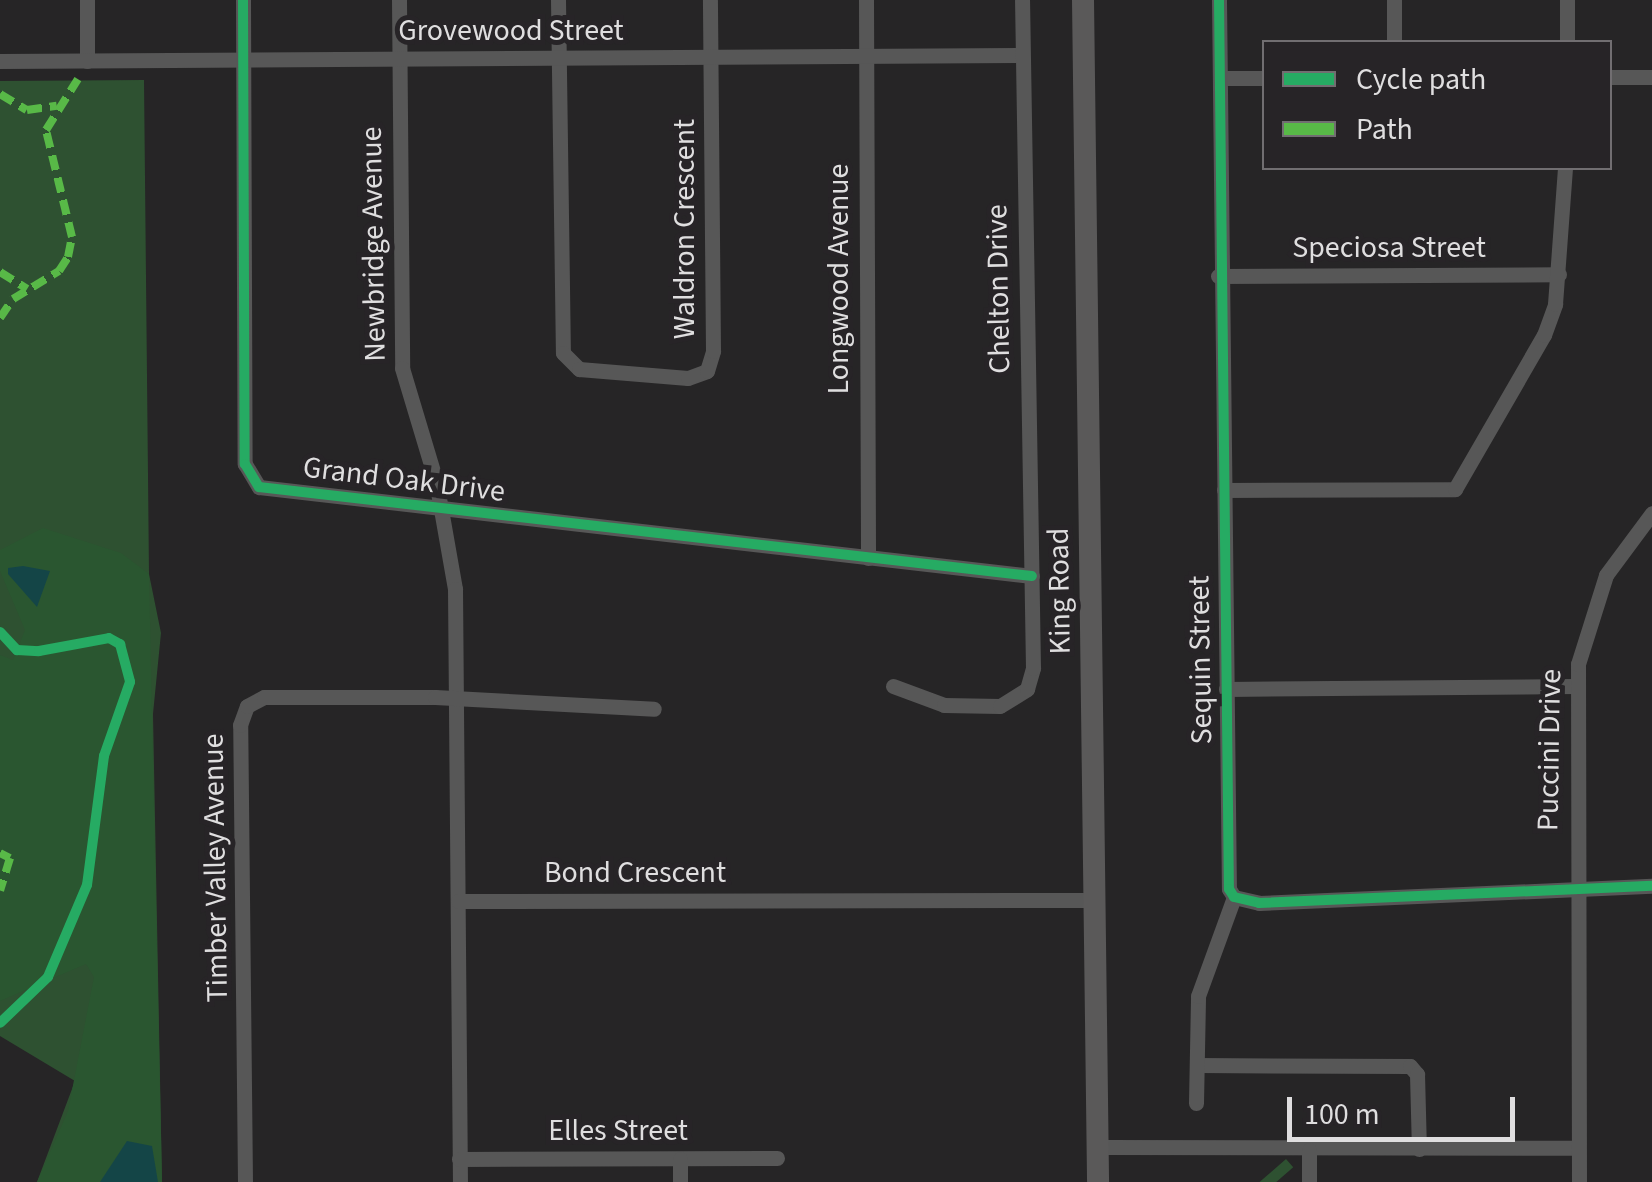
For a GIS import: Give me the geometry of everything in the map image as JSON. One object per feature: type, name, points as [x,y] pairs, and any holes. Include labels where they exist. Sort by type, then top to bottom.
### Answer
[{"type":"main road","name":"King Road","points":[[1082,0],[1098,1182]]},
{"type":"street","points":[[86,0],[87,61]]},
{"type":"street","name":"Grand Oak Drive","points":[[243,0],[245,464],[258,488],[1032,576]]},
{"type":"street","name":"Newbridge Avenue","points":[[399,0],[402,368],[442,510],[456,589],[458,901]]},
{"type":"street","points":[[558,0],[559,58]]},
{"type":"street","points":[[710,0],[711,57]]},
{"type":"street","name":"Longwood Avenue","points":[[866,0],[868,558]]},
{"type":"street","name":"Chelton Drive","points":[[894,686],[944,704],[1000,706],[1020,696],[1033,668],[1022,0]]},
{"type":"street","name":"Sequin Street","points":[[1220,0],[1218,276],[1234,897]]},
{"type":"street","points":[[1394,0],[1394,40]]},
{"type":"street","points":[[1567,0],[1567,40]]},
{"type":"street","name":"Grovewood Street","points":[[0,61],[1022,55]]},
{"type":"street","name":"Waldron Crescent","points":[[559,58],[562,353],[579,369],[688,378],[707,371],[713,351],[711,57]]},
{"type":"street","points":[[1612,77],[1652,77]]},
{"type":"street","points":[[1220,78],[1262,78]]},
{"type":"street","points":[[1224,490],[1455,489],[1544,335],[1559,274],[1565,170]]},
{"type":"street","name":"Speciosa Street","points":[[1218,276],[1559,274]]},
{"type":"street","name":"Puccini Drive","points":[[1578,1182],[1576,686],[1592,604],[1652,513]]},
{"type":"street","points":[[1226,688],[1576,686]]},
{"type":"street","name":"Timber Valley Avenue","points":[[245,1182],[242,716],[264,697],[456,698],[654,709]]},
{"type":"street","points":[[1196,1103],[1198,996],[1234,897],[1259,903],[1652,886]]},
{"type":"street","name":"Bond Crescent","points":[[458,901],[1094,900]]},
{"type":"street","points":[[458,901],[460,1182]]},
{"type":"street","points":[[1197,1066],[1410,1066],[1417,1074],[1419,1149]]},
{"type":"street","points":[[1098,1147],[1578,1148]]},
{"type":"street","points":[[1309,1182],[1310,1150]]},
{"type":"street","name":"Elles Street","points":[[459,1159],[777,1158]]},
{"type":"street","points":[[680,1159],[680,1182]]},
{"type":"green space","points":[[144,80],[149,574],[161,633],[153,714],[162,1182],[37,1182],[75,1081],[0,1036],[0,81]]},
{"type":"green space","points":[[43,528],[121,553],[149,574],[162,1182],[37,1182],[68,1111],[94,977],[86,964],[0,1001],[0,655],[13,660],[25,630],[0,571],[0,550]]},
{"type":"green space","points":[[1286,1159],[1293,1167],[1276,1182],[1260,1182]]},
{"type":"water","points":[[23,566],[50,571],[37,607],[8,574],[8,568]]},
{"type":"water","points":[[127,1141],[152,1146],[158,1182],[100,1182]]},
{"type":"marked path","points":[[0,318],[13,299],[59,271],[68,257],[72,237],[46,130],[78,79]]},
{"type":"marked path","points":[[0,94],[27,110],[57,106]]},
{"type":"marked path","points":[[0,272],[27,289]]},
{"type":"marked path","points":[[0,853],[10,858],[0,891]]},
{"type":"cycle path","points":[[243,0],[245,464],[259,487],[1032,576]]},
{"type":"cycle path","points":[[1219,0],[1229,889],[1234,897],[1259,903],[1652,886]]},
{"type":"cycle path","points":[[0,632],[17,650],[39,651],[109,638],[120,644],[130,682],[104,756],[87,885],[48,977],[0,1023]]}]
